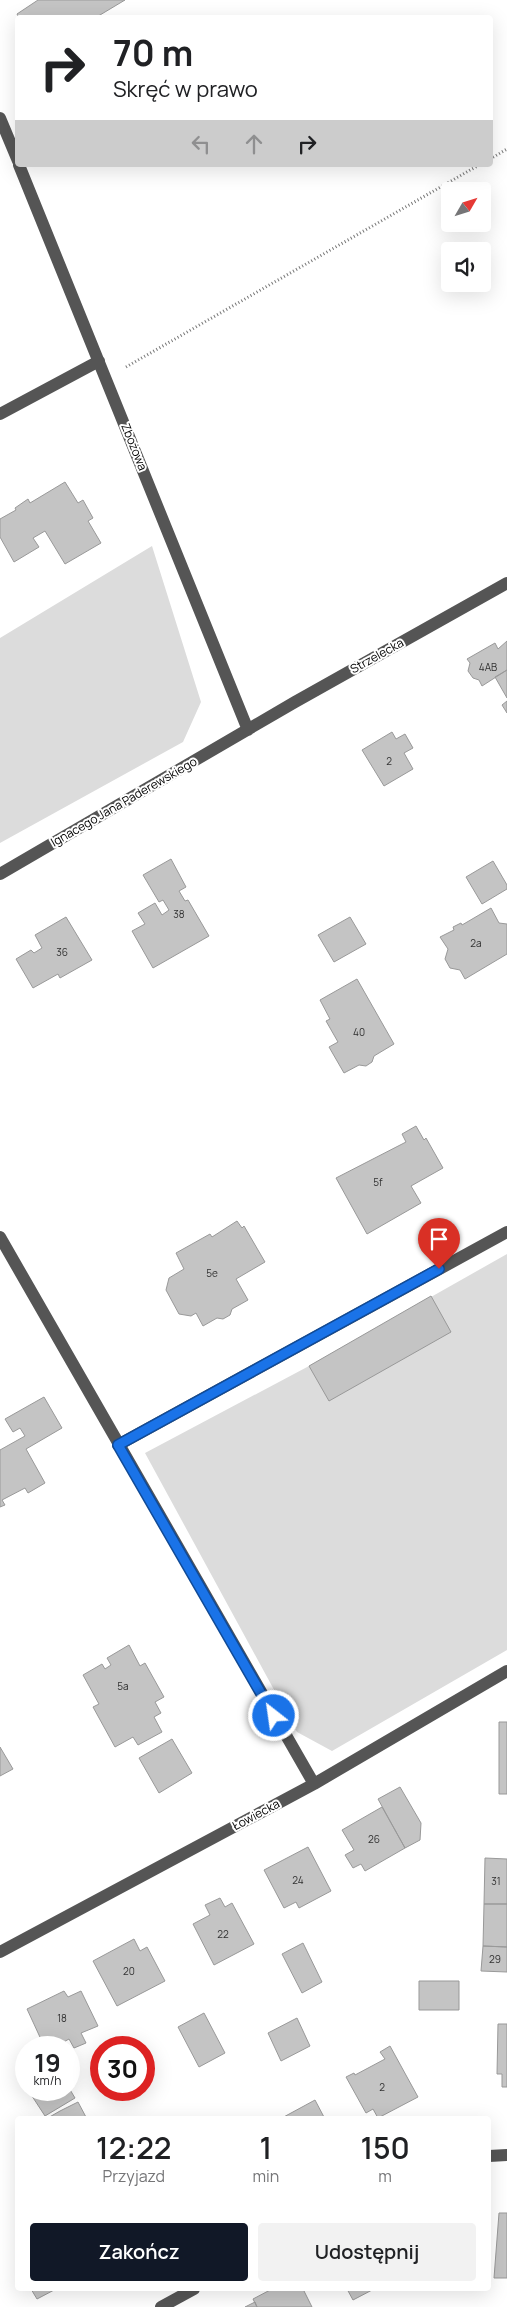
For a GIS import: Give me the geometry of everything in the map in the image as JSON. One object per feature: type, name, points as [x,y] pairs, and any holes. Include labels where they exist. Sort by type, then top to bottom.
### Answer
[{"type":"street","points":[[0,118],[15,154]]},
{"type":"street","name":"Zbożowa","points":[[20,167],[248,730]]},
{"type":"street","points":[[0,414],[99,361]]},
{"type":"street","name":"Strzelecka","points":[[248,730],[507,583]]},
{"type":"street","name":"Ignacego Jana Paderewskiego","points":[[0,874],[248,730]]},
{"type":"street","points":[[118,1445],[507,1232]]},
{"type":"street","points":[[0,1237],[314,1784]]},
{"type":"street","name":"Łowiecka","points":[[0,1952],[314,1784],[507,1671]]},
{"type":"street","points":[[491,2156],[507,2155]]},
{"type":"street","points":[[161,2307],[190,2291]]},
{"type":"path","points":[[493,157],[507,149]]},
{"type":"path","points":[[106,378],[475,167]]},
{"type":"shaded area","points":[[152,546],[201,702],[183,742],[0,843],[0,638]]},
{"type":"shaded area","points":[[507,1254],[507,1650],[332,1751],[297,1732],[145,1453],[309,1366]]},
{"type":"building","points":[[38,0],[125,0],[100,15],[17,14]]},
{"type":"building","points":[[65,482],[78,503],[83,500],[93,518],[88,521],[101,543],[65,564],[45,531],[33,538],[39,547],[14,562],[0,537],[0,519],[16,510],[15,508],[28,499],[30,503]]},
{"type":"building","points":[[507,641],[507,670],[482,686],[479,680],[473,678],[468,671],[470,663],[467,659],[495,643],[498,649]]},
{"type":"building","points":[[507,670],[507,698],[495,677]]},
{"type":"building","points":[[507,701],[507,713],[502,705]]},
{"type":"building","points":[[392,732],[396,739],[405,734],[413,748],[404,753],[413,769],[384,786],[362,750]]},
{"type":"building","points":[[171,859],[186,887],[179,891],[185,901],[188,900],[209,936],[153,968],[132,931],[145,924],[138,913],[155,903],[162,915],[169,910],[163,900],[159,902],[143,875]]},
{"type":"building","points":[[493,861],[507,885],[507,889],[482,904],[466,877]]},
{"type":"building","points":[[491,908],[499,923],[507,924],[507,954],[465,979],[460,970],[450,968],[445,959],[448,949],[440,937],[454,930],[453,927],[461,923],[462,925]]},
{"type":"building","points":[[66,917],[92,960],[60,978],[58,974],[33,988],[16,959],[31,950],[34,953],[42,948],[35,935]]},
{"type":"building","points":[[350,917],[366,944],[334,962],[318,935]]},
{"type":"building","points":[[357,979],[394,1044],[374,1056],[372,1062],[366,1066],[359,1065],[344,1073],[329,1047],[338,1042],[326,1021],[330,1019],[320,1000]]},
{"type":"building","points":[[416,1126],[424,1140],[426,1138],[443,1168],[411,1186],[421,1203],[367,1234],[336,1178],[406,1142],[402,1134]]},
{"type":"building","points":[[237,1221],[242,1228],[244,1226],[265,1262],[236,1279],[248,1300],[232,1309],[230,1315],[223,1319],[217,1318],[203,1326],[196,1313],[191,1316],[179,1314],[166,1290],[169,1278],[184,1269],[176,1253],[210,1234],[212,1237]]},
{"type":"building","points":[[431,1296],[451,1332],[329,1401],[309,1366]]},
{"type":"building","points":[[44,1397],[62,1428],[26,1449],[45,1483],[28,1493],[25,1488],[2,1500],[5,1505],[0,1507],[0,1450],[25,1436],[20,1428],[13,1432],[5,1419]]},
{"type":"building","points":[[129,1645],[140,1666],[145,1663],[164,1697],[155,1702],[161,1713],[154,1717],[162,1732],[138,1745],[133,1737],[115,1747],[93,1707],[99,1704],[83,1675],[102,1664],[105,1669],[111,1665],[107,1658]]},
{"type":"building","points":[[499,1722],[507,1722],[507,1794],[499,1794]]},
{"type":"building","points":[[172,1739],[192,1773],[159,1793],[139,1758]]},
{"type":"building","points":[[0,1747],[13,1769],[0,1776]]},
{"type":"building","points":[[400,1787],[421,1823],[420,1840],[405,1848],[378,1799]]},
{"type":"building","points":[[382,1807],[405,1848],[365,1871],[361,1864],[353,1868],[345,1855],[354,1850],[342,1830]]},
{"type":"building","points":[[308,1847],[331,1891],[299,1908],[296,1902],[284,1908],[264,1870]]},
{"type":"building","points":[[485,1858],[507,1859],[507,1904],[484,1904]]},
{"type":"building","points":[[220,1898],[225,1907],[232,1903],[254,1944],[214,1965],[193,1924],[210,1915],[205,1905]]},
{"type":"building","points":[[484,1904],[507,1904],[507,1947],[483,1946]]},
{"type":"building","points":[[134,1939],[140,1951],[147,1947],[165,1981],[117,2006],[93,1961]]},
{"type":"building","points":[[303,1943],[322,1982],[302,1993],[282,1954]]},
{"type":"building","points":[[483,1946],[507,1947],[507,1972],[481,1971]]},
{"type":"building","points":[[419,1981],[459,1981],[459,2010],[419,2010]]},
{"type":"building","points":[[64,1991],[68,1997],[81,1991],[98,2026],[81,2033],[86,2043],[80,2046],[80,2036],[39,2036],[27,2009]]},
{"type":"building","points":[[204,2013],[225,2053],[199,2067],[178,2027]]},
{"type":"building","points":[[297,2018],[310,2046],[281,2061],[268,2033]]},
{"type":"building","points":[[498,2024],[507,2024],[507,2087],[502,2087],[502,2074],[497,2074]]},
{"type":"building","points":[[390,2046],[418,2097],[382,2116],[377,2116],[373,2109],[366,2113],[346,2077],[354,2073],[355,2075],[385,2059],[380,2052]]},
{"type":"building","points":[[315,2100],[323,2116],[286,2116]]},
{"type":"building","points":[[35,2101],[70,2101],[45,2116]]},
{"type":"building","points":[[78,2102],[85,2116],[51,2116]]},
{"type":"building","points":[[499,2213],[507,2213],[507,2278],[494,2278]]},
{"type":"building","points":[[32,2291],[52,2291],[37,2299]]},
{"type":"building","points":[[268,2291],[304,2291],[312,2307],[257,2307],[253,2299]]},
{"type":"building","points":[[348,2291],[370,2291],[353,2300]]},
{"type":"building","points":[[255,2302],[257,2307],[245,2307]]},
{"type":"route","points":[[274,1716],[118,1445],[439,1269]]}]
